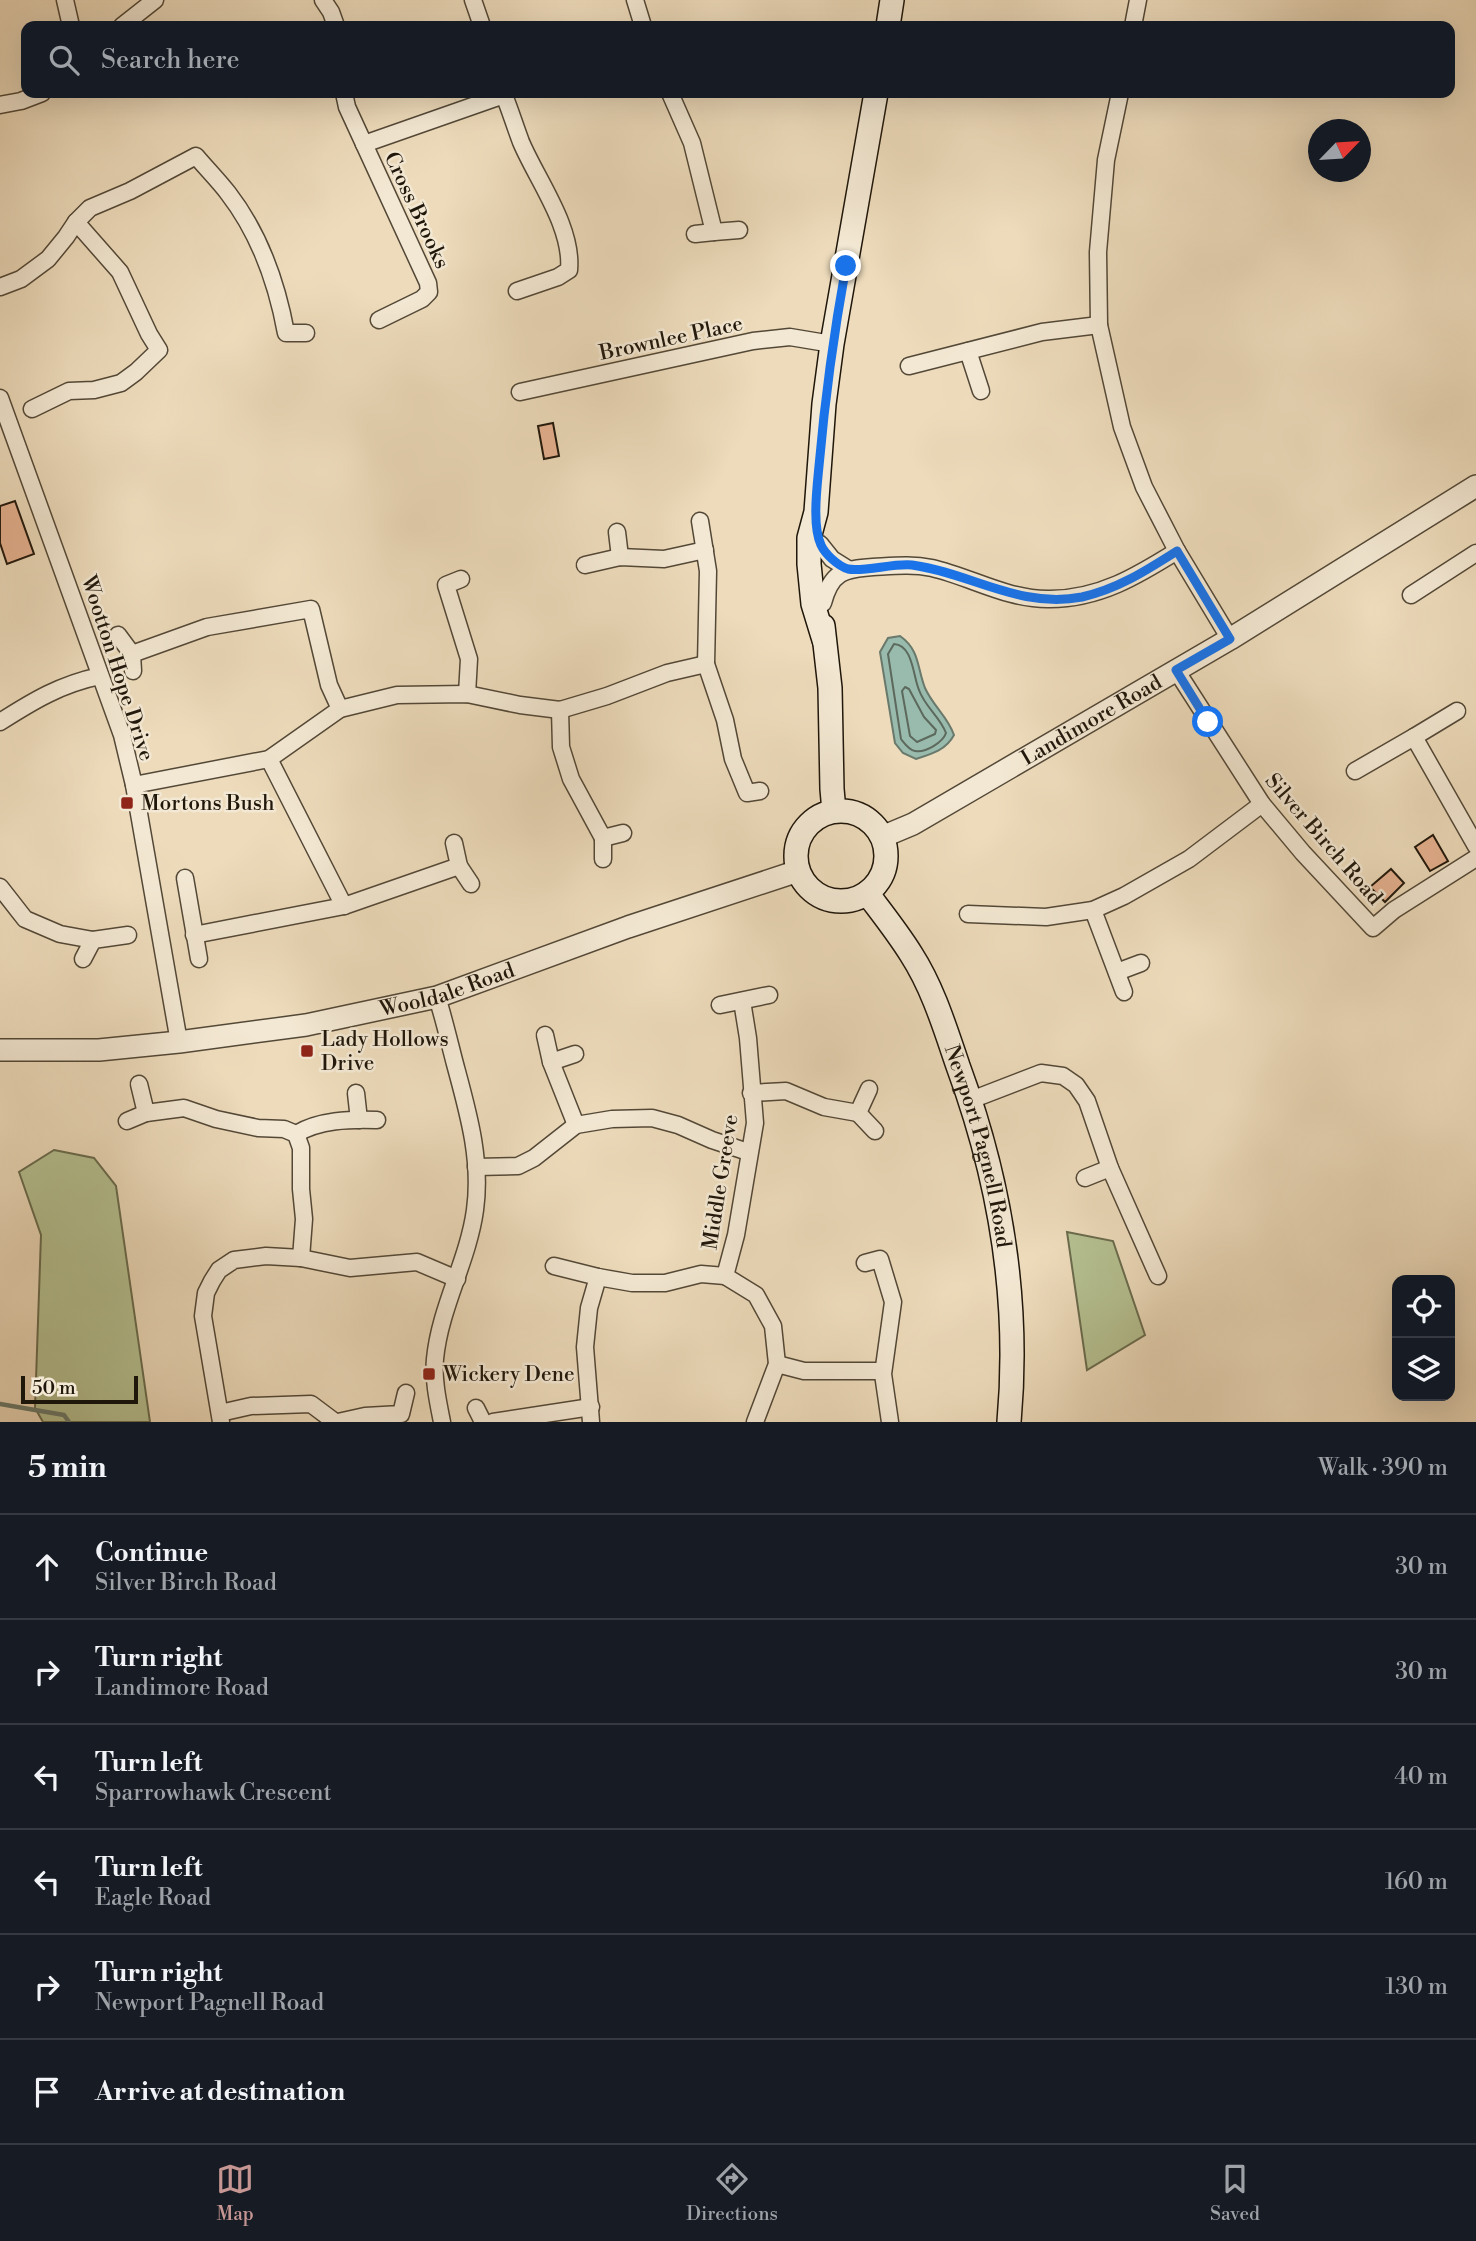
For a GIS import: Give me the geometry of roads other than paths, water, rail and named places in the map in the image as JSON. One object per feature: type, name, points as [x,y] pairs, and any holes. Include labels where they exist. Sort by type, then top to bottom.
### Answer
[{"type":"main road","points":[[889,21],[892,0]]},
{"type":"main road","points":[[824,640],[813,604],[809,538],[816,512],[824,404],[832,344],[875,98]]},
{"type":"main road","points":[[816,512],[824,640],[830,688],[834,811]]},
{"type":"main road","points":[[834,811],[849,811],[874,825],[882,837],[886,852],[884,868],[878,882],[867,894],[851,900],[835,901],[819,896],[806,885],[798,871],[795,855],[798,839],[807,826],[819,816],[834,811]]},
{"type":"main road","name":"Newport Pagnell Road","points":[[867,894],[912,954],[939,1010],[971,1100],[1002,1229],[1012,1318],[1009,1422]]},
{"type":"street","points":[[65,0],[70,21]]},
{"type":"street","points":[[128,21],[155,0]]},
{"type":"street","points":[[323,0],[334,21]]},
{"type":"street","points":[[473,0],[480,21]]},
{"type":"street","points":[[635,0],[641,21]]},
{"type":"street","points":[[1134,21],[1138,0]]},
{"type":"street","points":[[0,105],[29,98]]},
{"type":"street","name":"Cross Brooks","points":[[345,98],[428,283],[429,292],[422,299],[379,320]]},
{"type":"street","points":[[364,144],[493,98]]},
{"type":"street","points":[[506,98],[522,142],[561,225],[570,257],[569,270],[558,277],[517,291]]},
{"type":"street","points":[[675,98],[692,143],[714,232]]},
{"type":"street","points":[[1119,98],[1106,160],[1099,239],[1099,325],[1122,427],[1144,487],[1177,551],[1230,639]]},
{"type":"street","points":[[0,287],[21,279],[48,259],[90,208],[130,191],[196,156],[229,195],[249,227],[267,263],[280,301],[286,333],[306,333]]},
{"type":"street","points":[[32,409],[69,391],[94,390],[121,383],[159,350],[120,272],[76,222]]},
{"type":"street","points":[[695,234],[739,230]]},
{"type":"street","points":[[909,366],[1042,332],[1099,325]]},
{"type":"street","name":"Brownlee Place","points":[[520,392],[752,341],[790,337],[832,344]]},
{"type":"street","points":[[968,351],[981,391]]},
{"type":"street","name":"Wootton Hope Drive","points":[[0,398],[122,735],[134,785],[179,1042]]},
{"type":"street","name":"Landimore Road","points":[[882,837],[913,824],[1230,639],[1476,486]]},
{"type":"street","points":[[700,521],[708,571],[706,664],[725,720],[733,759],[747,793],[760,791]]},
{"type":"street","points":[[617,532],[620,557]]},
{"type":"street","points":[[820,544],[832,559],[848,569]]},
{"type":"street","points":[[585,565],[620,557],[664,559],[705,550]]},
{"type":"street","points":[[823,603],[834,578],[848,569],[908,565],[944,572],[1016,596],[1049,600],[1081,597],[1137,577],[1177,551]]},
{"type":"street","points":[[1411,595],[1476,553]]},
{"type":"street","points":[[461,579],[446,585],[469,659],[467,694]]},
{"type":"street","points":[[132,654],[207,627],[312,609],[329,685],[340,709]]},
{"type":"street","points":[[118,635],[132,654],[133,671]]},
{"type":"street","points":[[134,785],[269,759],[340,709],[397,695],[443,692],[467,694],[560,710],[607,696],[667,673],[706,664]]},
{"type":"street","name":"Silver Birch Road","points":[[1176,670],[1262,804],[1303,853],[1373,928],[1394,910],[1476,858]]},
{"type":"street","points":[[0,722],[37,697],[83,679],[100,676]]},
{"type":"street","points":[[560,710],[561,747],[571,779],[603,838],[603,859]]},
{"type":"street","points":[[1355,771],[1457,711]]},
{"type":"street","points":[[1414,737],[1476,846]]},
{"type":"street","points":[[269,759],[344,906]]},
{"type":"street","points":[[968,914],[1046,917],[1093,910],[1124,896],[1189,859],[1262,804]]},
{"type":"street","points":[[603,838],[623,833]]},
{"type":"street","points":[[454,843],[459,866],[471,884]]},
{"type":"street","points":[[194,935],[344,906],[459,866]]},
{"type":"street","name":"Wooldale Road","points":[[0,1050],[99,1050],[179,1042],[306,1025],[437,997],[628,927],[798,871]]},
{"type":"street","points":[[185,878],[199,959]]},
{"type":"street","points":[[0,887],[25,919],[60,934],[93,940],[128,935]]},
{"type":"street","points":[[1093,910],[1124,992]]},
{"type":"street","points":[[83,959],[93,940]]},
{"type":"street","points":[[1117,972],[1141,963]]},
{"type":"street","points":[[720,1005],[769,995]]},
{"type":"street","points":[[437,997],[471,1121],[476,1167],[475,1208],[469,1244],[446,1311],[435,1359],[442,1422]]},
{"type":"street","name":"Middle Greeve","points":[[725,1276],[737,1235],[748,1152],[755,1122],[742,1000]]},
{"type":"street","points":[[545,1035],[551,1062],[576,1125]]},
{"type":"street","points":[[551,1062],[575,1054]]},
{"type":"street","points":[[971,1100],[1041,1073],[1063,1076],[1076,1085],[1087,1101],[1110,1168],[1158,1276]]},
{"type":"street","points":[[139,1084],[146,1113]]},
{"type":"street","points":[[869,1089],[858,1113],[875,1131]]},
{"type":"street","name":"Middle Greeve","points":[[751,1094],[786,1091],[824,1107],[858,1113]]},
{"type":"street","points":[[356,1093],[359,1119]]},
{"type":"street","points":[[127,1121],[146,1113],[184,1108],[216,1119],[258,1128],[284,1129],[296,1134],[301,1148],[304,1219],[300,1258]]},
{"type":"street","points":[[476,1167],[518,1166],[534,1158],[576,1125],[612,1119],[652,1118],[748,1152]]},
{"type":"street","points":[[296,1134],[310,1126],[359,1119],[377,1120]]},
{"type":"street","points":[[1085,1178],[1110,1168]]},
{"type":"street","points":[[405,1393],[401,1414],[365,1416],[337,1422],[311,1404],[251,1406],[221,1417],[203,1316],[206,1293],[219,1270],[234,1260],[266,1256],[300,1258],[349,1268],[417,1262],[457,1279]]},
{"type":"street","points":[[865,1263],[880,1259],[894,1302],[883,1371],[891,1422]]},
{"type":"street","name":"Middle Greeve","points":[[554,1266],[632,1283],[665,1283],[701,1275],[725,1276],[756,1295],[773,1326],[777,1364],[755,1422]]},
{"type":"street","points":[[493,1422],[591,1415],[585,1347],[589,1308],[598,1277]]},
{"type":"street","points":[[777,1364],[804,1371],[883,1371]]},
{"type":"water","points":[[900,636],[915,653],[925,688],[954,735],[943,748],[916,759],[903,753],[895,743],[880,652],[888,638]]},
{"type":"waterway","points":[[0,1404],[64,1415],[69,1422]]},
{"type":"place","name":"Mortons Bush","points":[[127,803]]},
{"type":"place","name":"Lady Hollows Drive","points":[[307,1051]]},
{"type":"place","name":"Wickery Dene","points":[[429,1374]]}]
